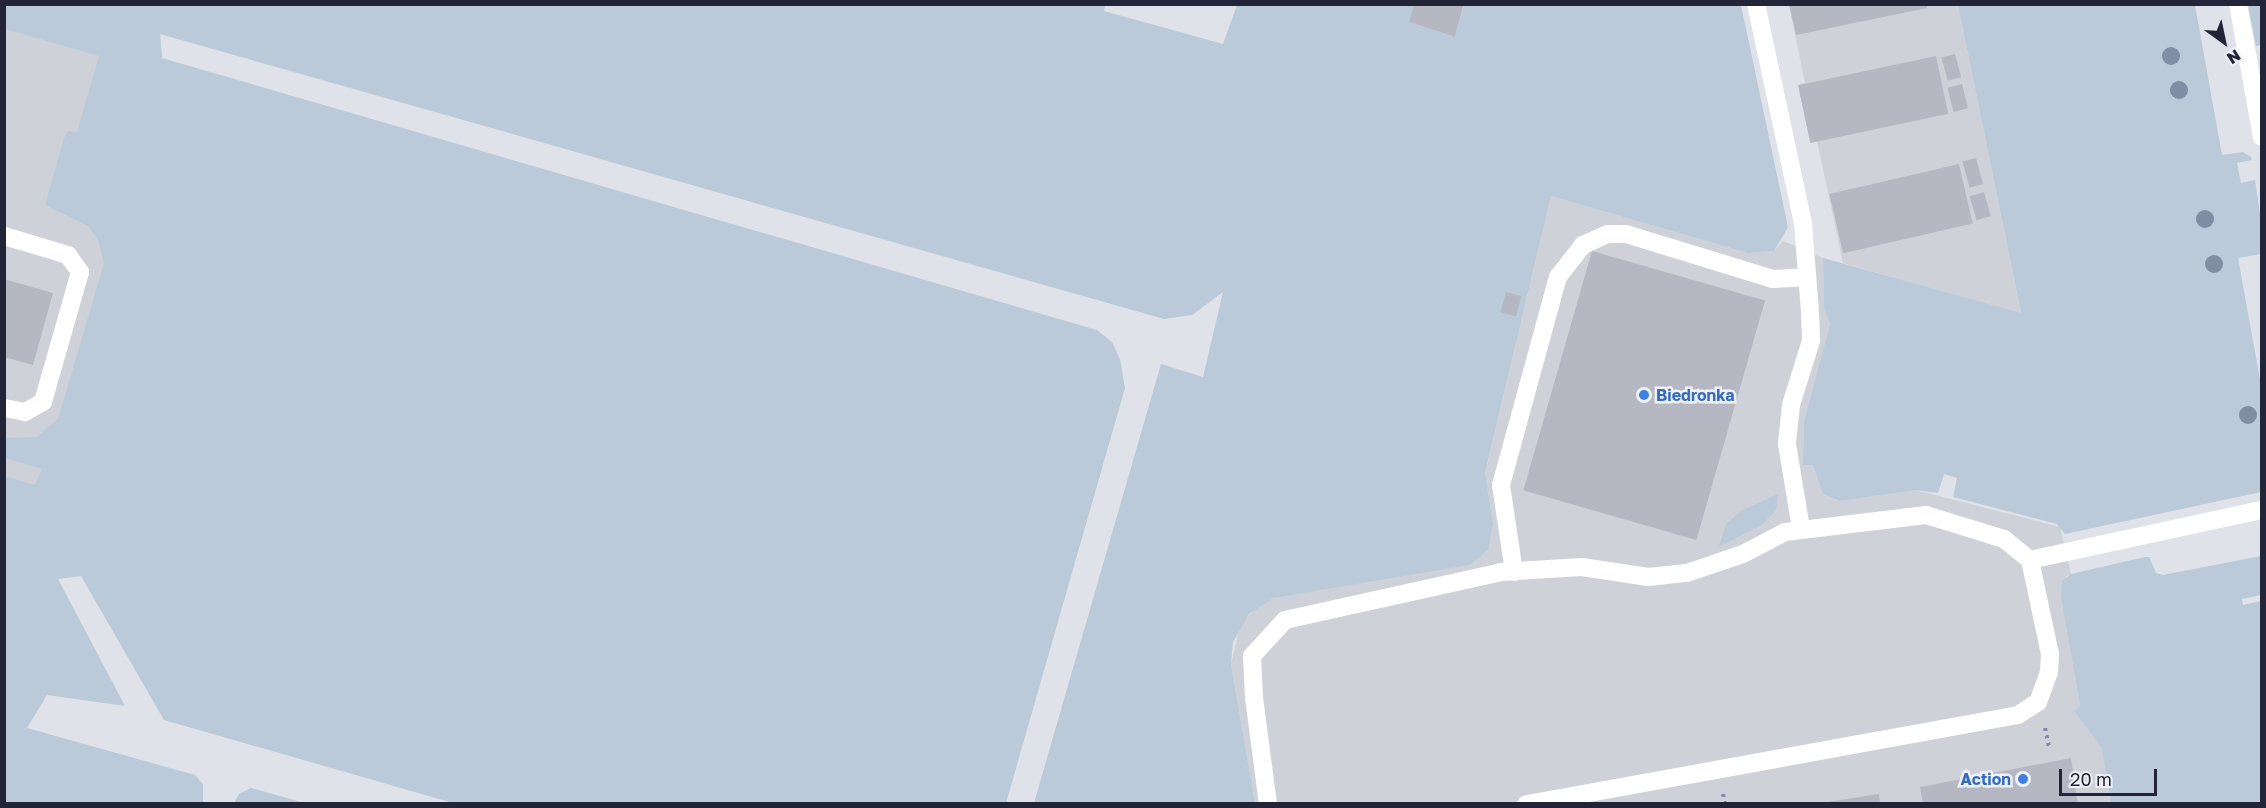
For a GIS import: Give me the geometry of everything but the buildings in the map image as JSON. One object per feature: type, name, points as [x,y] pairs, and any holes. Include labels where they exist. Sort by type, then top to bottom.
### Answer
[{"type":"street","points":[[1756,4],[1803,224],[1810,341],[1791,405],[1787,444],[1801,529]]},
{"type":"street","points":[[2238,4],[2262,137]]},
{"type":"street","points":[[1514,572],[1501,485],[1558,277],[1583,245],[1608,234],[1626,234],[1773,279],[1806,277]]},
{"type":"street","points":[[4,236],[68,255],[80,272],[43,402],[26,412],[4,408]]},
{"type":"street","points":[[2030,560],[2262,510]]},
{"type":"street","points":[[1268,804],[1254,698],[1252,656],[1285,620],[1514,572],[1582,567],[1648,577],[1687,573],[1743,554],[1785,532],[1926,515],[2004,539],[2030,560],[2050,654],[2049,672],[2038,702],[2018,715],[1526,804]]},
{"type":"shaded area","points":[[1105,4],[1104,11],[1223,44],[1237,5],[1414,5],[1409,22],[1455,37],[1464,5],[1741,5],[1788,227],[1774,251],[1748,253],[1551,196],[1485,473],[1493,523],[1488,550],[1469,565],[1273,598],[1249,614],[1233,642],[1231,664],[1255,803],[1034,803],[1161,364],[1203,377],[1223,292],[1192,315],[1164,319],[160,34],[162,58],[1097,330],[1112,342],[1120,359],[1125,388],[1006,803],[453,803],[164,720],[81,576],[58,579],[125,706],[47,695],[27,728],[195,775],[203,784],[203,803],[5,803],[5,476],[35,485],[42,469],[5,458],[4,438],[36,437],[58,419],[104,263],[98,240],[88,226],[45,205],[64,138],[68,131],[77,132],[99,56],[5,29],[5,5]]},
{"type":"shaded area","points":[[4,5],[160,33],[166,103],[57,492],[5,476]]},
{"type":"shaded area","points":[[1789,5],[1958,5],[2021,314],[1843,263],[1817,141],[1810,142],[1798,85],[1805,83]]},
{"type":"shaded area","points":[[1958,5],[2195,5],[2222,155],[2243,152],[2251,157],[2252,160],[2237,163],[2241,183],[2255,180],[2261,221],[2261,254],[2238,258],[2261,385],[2261,492],[2065,534],[2057,524],[1953,497],[1957,478],[1944,474],[1938,493],[1916,490],[1839,501],[1823,494],[1813,465],[1803,465],[1804,421],[1830,324],[1824,308],[1823,258],[2021,313]]},
{"type":"shaded area","points":[[2248,5],[2261,5],[2261,45],[2256,46]]},
{"type":"shaded area","points":[[1551,196],[1748,253],[1774,251],[1783,241],[1823,258],[1824,307],[1830,324],[1804,421],[1803,465],[1813,465],[1823,494],[1838,501],[1916,490],[2060,527],[2071,574],[2066,576],[2061,598],[2080,706],[2074,711],[2101,747],[2111,803],[1255,803],[1231,664],[1240,626],[1259,604],[1273,598],[1493,523],[1485,474]]},
{"type":"shaded area","points":[[1778,494],[1776,510],[1763,524],[1719,547],[1726,524],[1741,511]]},
{"type":"shaded area","points":[[2261,556],[2261,595],[2242,599],[2243,605],[2261,601],[2261,803],[2111,803],[2101,747],[2074,711],[2080,706],[2061,598],[2062,581],[2071,574],[2145,557],[2149,557],[2156,573],[2163,575]]},
{"type":"shaded area","points":[[251,788],[305,803],[234,803],[239,794]]},
{"type":"place","name":"Biedronka","points":[[1644,395]]},
{"type":"place","name":"Action","points":[[2023,779]]}]
